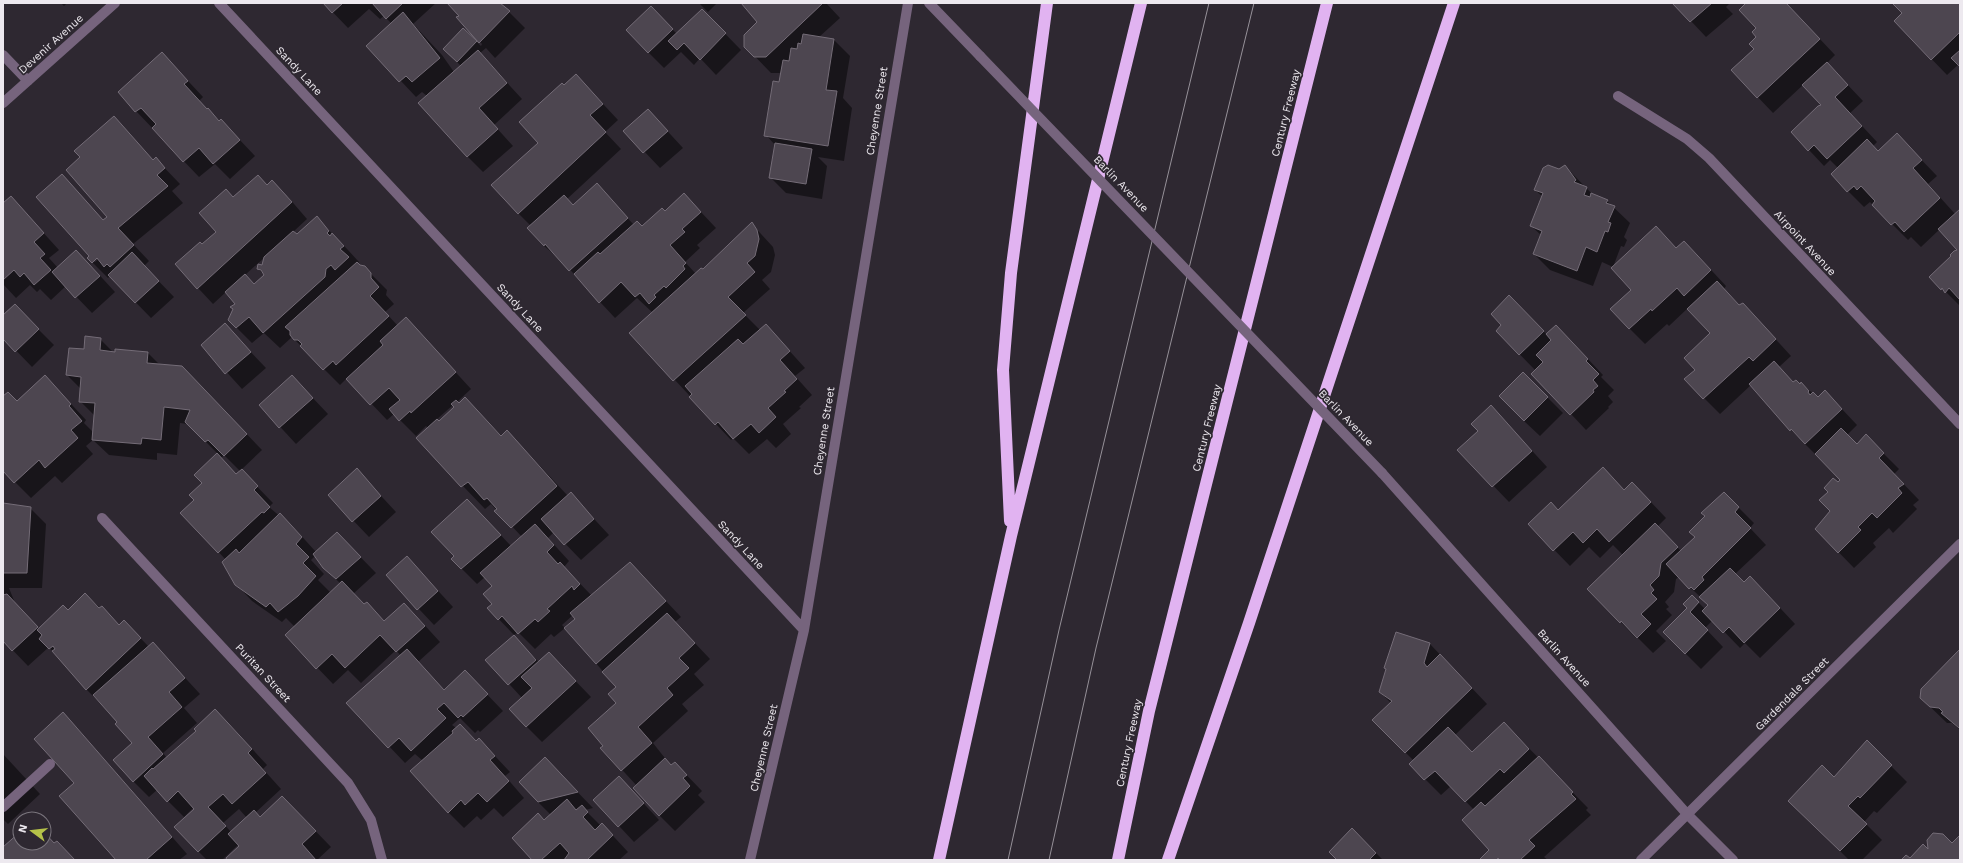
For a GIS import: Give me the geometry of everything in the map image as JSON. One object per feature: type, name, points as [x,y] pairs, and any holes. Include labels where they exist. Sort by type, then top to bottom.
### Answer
[{"type":"highway","points":[[1011,536],[1003,370],[1011,273],[1047,3]]},
{"type":"highway","points":[[939,860],[1011,536],[1141,3]]},
{"type":"highway","name":"Century Freeway","points":[[1118,860],[1149,711],[1327,3]]},
{"type":"highway","points":[[1168,860],[1249,623],[1454,3]]},
{"type":"street","name":"Devenir Avenue","points":[[3,103],[115,3]]},
{"type":"street","name":"Sandy Lane","points":[[219,3],[804,630]]},
{"type":"street","name":"Cheyenne Street","points":[[750,860],[804,630],[908,3]]},
{"type":"street","name":"Barlin Avenue","points":[[928,3],[1382,473],[1687,814],[1733,860]]},
{"type":"street","points":[[3,55],[28,81]]},
{"type":"street","name":"Airpoint Avenue","points":[[1618,96],[1676,132],[1708,158],[1960,424]]},
{"type":"street","name":"Puritan Street","points":[[102,518],[348,782],[371,820],[382,860]]},
{"type":"street","name":"Gardendale Street","points":[[1641,860],[1960,544]]},
{"type":"street","points":[[3,807],[50,764]]},
{"type":"building","points":[[323,3],[343,3],[332,13]]},
{"type":"building","points":[[372,3],[403,3],[386,19]]},
{"type":"building","points":[[447,3],[500,3],[510,11],[479,43],[456,17],[459,16]]},
{"type":"building","points":[[741,3],[823,3],[766,57],[754,57],[744,47],[744,35],[757,22]]},
{"type":"building","points":[[1672,3],[1712,3],[1690,22]]},
{"type":"building","points":[[1746,3],[1786,3],[1820,39],[1757,98],[1731,70],[1754,49],[1749,44],[1756,37],[1752,32],[1756,28],[1739,10]]},
{"type":"building","points":[[1892,3],[1960,3],[1960,32],[1931,60],[1894,21],[1902,13]]},
{"type":"building","points":[[651,6],[673,29],[648,53],[626,30]]},
{"type":"building","points":[[702,9],[726,33],[700,60],[684,43],[677,50],[668,41]]},
{"type":"building","points":[[403,12],[440,58],[412,82],[406,76],[399,82],[366,46]]},
{"type":"building","points":[[463,28],[477,41],[457,62],[443,49]]},
{"type":"building","points":[[803,34],[834,39],[826,90],[837,91],[828,146],[764,136],[773,81],[779,82],[783,60],[789,61],[791,48],[797,49],[798,43],[801,44]]},
{"type":"building","points":[[478,50],[507,83],[479,108],[498,129],[467,157],[418,103]]},
{"type":"building","points":[[1960,50],[1960,67],[1951,58]]},
{"type":"building","points":[[162,52],[188,81],[184,84],[219,121],[221,119],[240,140],[213,164],[199,148],[183,162],[152,128],[156,124],[141,108],[135,112],[118,92]]},
{"type":"building","points":[[1827,62],[1848,85],[1835,97],[1862,126],[1827,159],[1814,145],[1808,151],[1791,132],[1818,106],[1821,105],[1802,85]]},
{"type":"building","points":[[576,74],[603,104],[590,115],[606,132],[518,214],[491,185],[538,143],[519,122],[562,83],[564,85]]},
{"type":"building","points":[[648,109],[668,131],[643,153],[623,131]]},
{"type":"building","points":[[114,116],[153,160],[156,157],[165,168],[157,175],[168,186],[118,228],[134,245],[110,267],[107,264],[104,267],[97,258],[92,263],[87,258],[89,256],[36,197],[62,174],[103,220],[107,217],[66,170],[80,157],[74,151]]},
{"type":"building","points":[[1897,133],[1922,160],[1913,168],[1940,198],[1904,232],[1895,222],[1891,225],[1872,205],[1875,201],[1861,186],[1857,190],[1854,186],[1847,192],[1831,174],[1867,139],[1878,151]]},
{"type":"building","points":[[775,143],[812,149],[806,184],[769,178]]},
{"type":"building","points":[[1548,165],[1559,169],[1565,165],[1576,180],[1574,182],[1587,187],[1584,195],[1590,197],[1591,193],[1608,200],[1606,203],[1615,206],[1608,222],[1611,223],[1608,232],[1605,231],[1597,252],[1586,247],[1577,271],[1533,254],[1542,231],[1530,226],[1543,193],[1534,190],[1543,168]]},
{"type":"building","points":[[258,175],[267,185],[272,180],[292,202],[197,289],[175,264],[200,242],[202,244],[216,232],[199,213],[226,189],[233,197]]},
{"type":"building","points":[[597,183],[628,218],[569,271],[545,244],[544,246],[527,228],[564,195],[573,205]]},
{"type":"building","points":[[684,193],[701,212],[682,229],[685,232],[670,245],[686,263],[683,266],[685,269],[666,288],[664,286],[654,295],[656,297],[649,304],[640,293],[635,297],[621,282],[599,303],[574,274],[598,252],[600,254],[637,221],[642,226],[662,208],[665,211]]},
{"type":"building","points":[[11,196],[44,233],[34,242],[45,254],[40,258],[51,270],[34,285],[24,273],[20,277],[14,270],[3,280],[3,203]]},
{"type":"building","points":[[1960,209],[1960,300],[1949,288],[1945,293],[1942,288],[1941,290],[1929,277],[1951,256],[1950,255],[1954,251],[1957,250],[1938,229]]},
{"type":"building","points":[[317,216],[329,231],[327,233],[330,236],[332,233],[344,246],[340,249],[349,257],[335,270],[331,265],[326,269],[325,277],[263,333],[249,317],[236,328],[228,320],[233,309],[230,307],[235,304],[225,292],[245,274],[254,284],[264,275],[261,270],[257,269],[258,264],[262,265],[264,257],[293,231],[297,234]]},
{"type":"building","points":[[752,222],[757,230],[759,239],[755,256],[747,263],[755,272],[728,297],[746,315],[673,381],[629,333],[701,268],[703,269]]},
{"type":"building","points":[[1656,226],[1676,248],[1684,241],[1711,270],[1684,296],[1677,288],[1652,311],[1651,309],[1629,329],[1610,309],[1631,290],[1611,268]]},
{"type":"building","points":[[76,250],[100,276],[75,298],[52,272]]},
{"type":"building","points":[[132,252],[159,281],[135,303],[108,275]]},
{"type":"building","points":[[357,262],[360,265],[365,266],[371,273],[371,278],[379,287],[370,296],[389,316],[336,365],[333,361],[323,370],[300,346],[302,344],[298,340],[294,340],[290,335],[290,331],[285,327]]},
{"type":"building","points":[[1717,281],[1739,305],[1743,303],[1776,339],[1753,361],[1749,357],[1703,399],[1684,379],[1695,370],[1684,358],[1710,333],[1687,309]]},
{"type":"building","points":[[1509,295],[1544,331],[1519,355],[1496,331],[1501,325],[1491,314]]},
{"type":"building","points":[[15,304],[39,329],[15,352],[3,339],[3,315]]},
{"type":"building","points":[[406,317],[456,372],[411,413],[410,411],[399,421],[389,409],[400,400],[389,388],[370,405],[346,379],[383,345],[380,341]]},
{"type":"building","points":[[225,323],[251,352],[225,374],[201,345]]},
{"type":"building","points":[[766,324],[790,351],[780,360],[797,379],[784,391],[786,392],[768,408],[776,417],[759,433],[751,424],[733,439],[718,422],[715,425],[689,397],[692,394],[685,386],[738,339],[743,344]]},
{"type":"building","points":[[1556,325],[1588,359],[1586,361],[1599,374],[1593,380],[1598,386],[1593,390],[1594,392],[1570,415],[1531,374],[1543,362],[1536,355],[1551,340],[1546,334]]},
{"type":"building","points":[[85,336],[101,338],[100,350],[115,352],[115,349],[148,352],[147,363],[182,366],[247,434],[224,456],[208,440],[205,442],[185,422],[190,410],[164,407],[161,440],[142,438],[141,444],[92,440],[95,403],[79,402],[81,377],[66,375],[69,348],[84,349]]},
{"type":"building","points":[[1774,361],[1793,382],[1796,380],[1800,384],[1801,382],[1809,391],[1808,392],[1810,395],[1813,392],[1818,397],[1825,390],[1842,409],[1805,444],[1791,429],[1790,431],[1749,384]]},
{"type":"building","points":[[1523,372],[1548,397],[1524,421],[1499,396]]},
{"type":"building","points":[[45,375],[71,404],[69,406],[82,421],[71,430],[78,438],[45,468],[39,460],[14,483],[3,471],[3,396],[8,392],[17,401]]},
{"type":"building","points":[[292,375],[313,398],[279,428],[259,405]]},
{"type":"building","points":[[465,397],[501,436],[507,430],[557,486],[511,528],[494,511],[497,509],[487,498],[484,500],[468,482],[461,487],[416,438],[437,419],[439,421],[454,407],[451,404],[456,400],[459,403]]},
{"type":"building","points":[[1491,405],[1532,451],[1492,487],[1457,450],[1478,431],[1471,424]]},
{"type":"building","points":[[1841,428],[1857,444],[1866,434],[1884,453],[1879,458],[1904,484],[1898,488],[1902,493],[1877,518],[1872,513],[1858,527],[1861,530],[1838,553],[1815,529],[1830,511],[1819,500],[1828,492],[1824,488],[1833,478],[1838,482],[1840,480],[1815,454]]},
{"type":"building","points":[[217,453],[236,474],[242,469],[258,486],[254,490],[270,507],[264,513],[262,512],[218,553],[180,513],[194,500],[189,495],[202,483],[194,475]]},
{"type":"building","points":[[1603,467],[1624,490],[1632,482],[1651,502],[1609,542],[1597,529],[1583,543],[1573,532],[1553,551],[1528,524],[1551,502],[1558,510]]},
{"type":"building","points":[[357,468],[381,496],[352,522],[328,495]]},
{"type":"building","points":[[571,492],[594,519],[564,545],[541,519]]},
{"type":"building","points":[[1724,492],[1739,507],[1735,512],[1751,528],[1702,577],[1704,580],[1694,590],[1691,587],[1689,589],[1666,564],[1695,537],[1689,532],[1705,516],[1701,513]]},
{"type":"building","points":[[467,499],[501,535],[461,569],[451,559],[454,556],[431,532]]},
{"type":"building","points":[[3,503],[31,507],[27,573],[3,573]]},
{"type":"building","points":[[280,513],[302,537],[296,544],[309,557],[303,563],[316,576],[298,596],[278,612],[270,603],[266,607],[235,585],[222,562],[236,549],[239,553]]},
{"type":"building","points":[[1655,523],[1678,547],[1661,563],[1659,576],[1650,585],[1654,590],[1651,593],[1657,599],[1641,614],[1651,624],[1637,638],[1587,589]]},
{"type":"building","points":[[535,524],[554,545],[547,552],[558,564],[560,562],[580,584],[574,590],[572,586],[547,609],[550,611],[538,622],[535,619],[518,634],[502,616],[498,620],[487,608],[492,604],[483,594],[492,586],[480,573]]},
{"type":"building","points":[[337,532],[361,557],[336,579],[323,568],[313,554]]},
{"type":"building","points":[[407,556],[438,591],[417,610],[386,575]]},
{"type":"building","points":[[630,562],[666,601],[596,664],[564,628],[575,619],[570,613]]},
{"type":"building","points":[[1730,568],[1744,582],[1750,576],[1780,608],[1744,643],[1729,627],[1723,633],[1702,611],[1708,605],[1699,597]]},
{"type":"building","points":[[342,581],[364,604],[367,602],[384,621],[404,603],[425,626],[396,652],[380,635],[345,668],[332,654],[316,669],[285,635]]},
{"type":"building","points":[[85,593],[99,608],[102,606],[119,625],[124,620],[141,638],[86,690],[52,651],[55,649],[53,646],[49,649],[39,639],[42,635],[37,630],[63,605],[68,610]]},
{"type":"building","points":[[7,594],[38,627],[12,651],[3,641],[3,595]]},
{"type":"building","points":[[1692,595],[1699,602],[1690,612],[1708,630],[1685,654],[1663,632],[1687,608],[1683,604]]},
{"type":"building","points":[[667,613],[695,643],[679,658],[689,668],[667,688],[673,695],[638,727],[652,743],[621,771],[600,748],[603,746],[588,728],[616,703],[608,694],[616,687],[602,672]]},
{"type":"building","points":[[1396,632],[1430,643],[1424,663],[1427,667],[1440,654],[1472,688],[1405,753],[1372,720],[1392,701],[1379,692],[1386,669],[1384,668]]},
{"type":"building","points":[[514,635],[536,660],[508,685],[485,660]]},
{"type":"building","points":[[153,642],[185,678],[169,692],[182,707],[148,737],[163,754],[133,782],[113,760],[132,743],[115,724],[117,722],[93,695]]},
{"type":"building","points":[[407,649],[444,690],[465,670],[488,694],[463,717],[461,715],[458,718],[444,703],[437,709],[446,718],[411,751],[399,738],[388,748],[346,703]]},
{"type":"building","points":[[1960,649],[1959,728],[1941,713],[1943,712],[1939,708],[1930,707],[1920,698],[1921,689]]},
{"type":"building","points":[[549,652],[576,681],[526,727],[509,709],[532,688],[521,677]]},
{"type":"building","points":[[215,709],[252,749],[248,753],[266,773],[232,804],[223,794],[208,807],[226,826],[198,852],[174,827],[194,809],[178,791],[167,802],[144,776],[196,731],[194,729]]},
{"type":"building","points":[[63,712],[172,837],[146,860],[116,860],[59,796],[74,783],[34,739]]},
{"type":"building","points":[[1504,722],[1529,749],[1504,773],[1500,769],[1465,802],[1435,771],[1424,780],[1409,764],[1448,727],[1472,752]]},
{"type":"building","points":[[460,724],[476,741],[479,738],[495,756],[490,760],[509,781],[487,802],[478,793],[465,805],[461,800],[448,813],[410,771],[453,733],[452,731]]},
{"type":"building","points":[[1867,740],[1892,765],[1860,798],[1858,796],[1848,806],[1867,824],[1840,851],[1788,801],[1822,765],[1834,777]]},
{"type":"building","points":[[1539,756],[1573,792],[1571,794],[1576,799],[1529,840],[1535,846],[1520,860],[1500,860],[1498,858],[1496,860],[1481,860],[1480,859],[1489,850],[1462,820],[1481,802],[1485,806]]},
{"type":"building","points":[[545,757],[578,792],[538,802],[519,782]]},
{"type":"building","points":[[665,758],[671,765],[675,762],[687,775],[683,778],[690,786],[659,816],[633,788]]},
{"type":"building","points":[[619,776],[644,803],[618,827],[593,800]]},
{"type":"building","points":[[282,796],[316,831],[302,844],[316,860],[227,860],[226,858],[239,846],[228,834],[254,810],[260,817]]},
{"type":"building","points":[[567,799],[576,810],[582,805],[588,812],[583,817],[595,830],[602,823],[613,835],[587,860],[564,860],[569,853],[560,843],[541,860],[532,860],[512,838],[538,813],[544,820]]},
{"type":"building","points":[[1352,828],[1376,853],[1369,860],[1337,860],[1329,852]]},
{"type":"building","points":[[1933,833],[1943,834],[1952,843],[1960,835],[1960,860],[1901,860],[1906,855],[1910,858],[1923,844],[1928,849],[1927,840]]},
{"type":"building","points":[[12,839],[12,851],[52,851],[52,841],[54,843],[57,841],[75,860],[5,860],[3,857],[3,847]]},
{"type":"tram line","points":[[1008,860],[1059,630],[1209,3]]},
{"type":"tram line","points":[[1049,860],[1096,648],[1254,3]]}]
